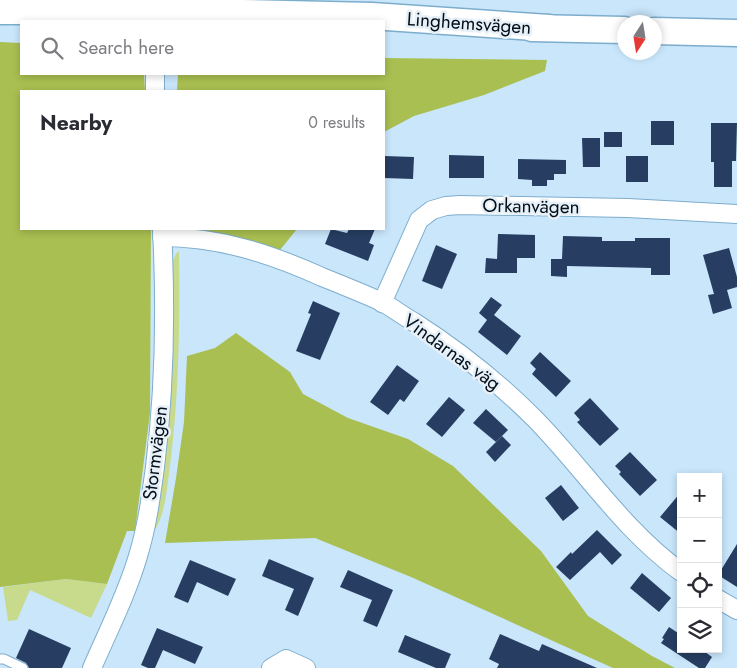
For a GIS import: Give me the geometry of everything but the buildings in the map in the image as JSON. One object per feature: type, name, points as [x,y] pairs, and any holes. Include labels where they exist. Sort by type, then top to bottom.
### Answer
[{"type":"main road","name":"Linghemsvägen","points":[[0,11],[155,16],[372,16],[549,28]]},
{"type":"main road","points":[[0,20],[20,22]]},
{"type":"main road","name":"Linghemsvägen","points":[[385,30],[549,28],[617,30]]},
{"type":"main road","points":[[662,31],[737,33]]},
{"type":"street","points":[[155,75],[155,90]]},
{"type":"street","name":"Orkanvägen","points":[[382,303],[419,220],[432,210],[439,208],[460,205],[628,208],[737,214]]},
{"type":"street","name":"Vindarnas väg","points":[[162,233],[228,243],[300,267],[382,303],[458,352],[510,396],[554,440],[654,551],[677,569]]},
{"type":"street","name":"Stormvägen","points":[[92,668],[132,575],[143,538],[151,495],[159,436],[164,364],[165,315],[162,233]]},
{"type":"street","points":[[722,601],[737,610]]},
{"type":"street","points":[[271,668],[286,659],[306,668]]},
{"type":"lane","points":[[0,659],[23,668]]},
{"type":"green space","points":[[0,42],[20,43],[20,75],[144,75],[145,90],[20,90],[20,230],[151,230],[150,413],[135,531],[127,531],[107,584],[66,579],[0,587]]},
{"type":"green space","points":[[385,58],[547,60],[545,71],[484,95],[414,116],[385,131],[385,90],[177,90],[178,75],[385,75]]},
{"type":"green space","points":[[192,230],[296,230],[280,250],[209,232]]},
{"type":"green space","points":[[179,251],[179,332],[175,413],[166,499],[162,515],[155,530],[170,402],[173,352],[172,263]]},
{"type":"green space","points":[[236,333],[290,372],[303,394],[348,418],[408,439],[453,466],[541,551],[588,616],[675,668],[613,668],[411,577],[315,538],[165,543],[184,422],[187,356],[215,348]]},
{"type":"green space","points":[[66,579],[107,584],[91,618],[30,590],[17,620],[8,621],[3,587]]}]
